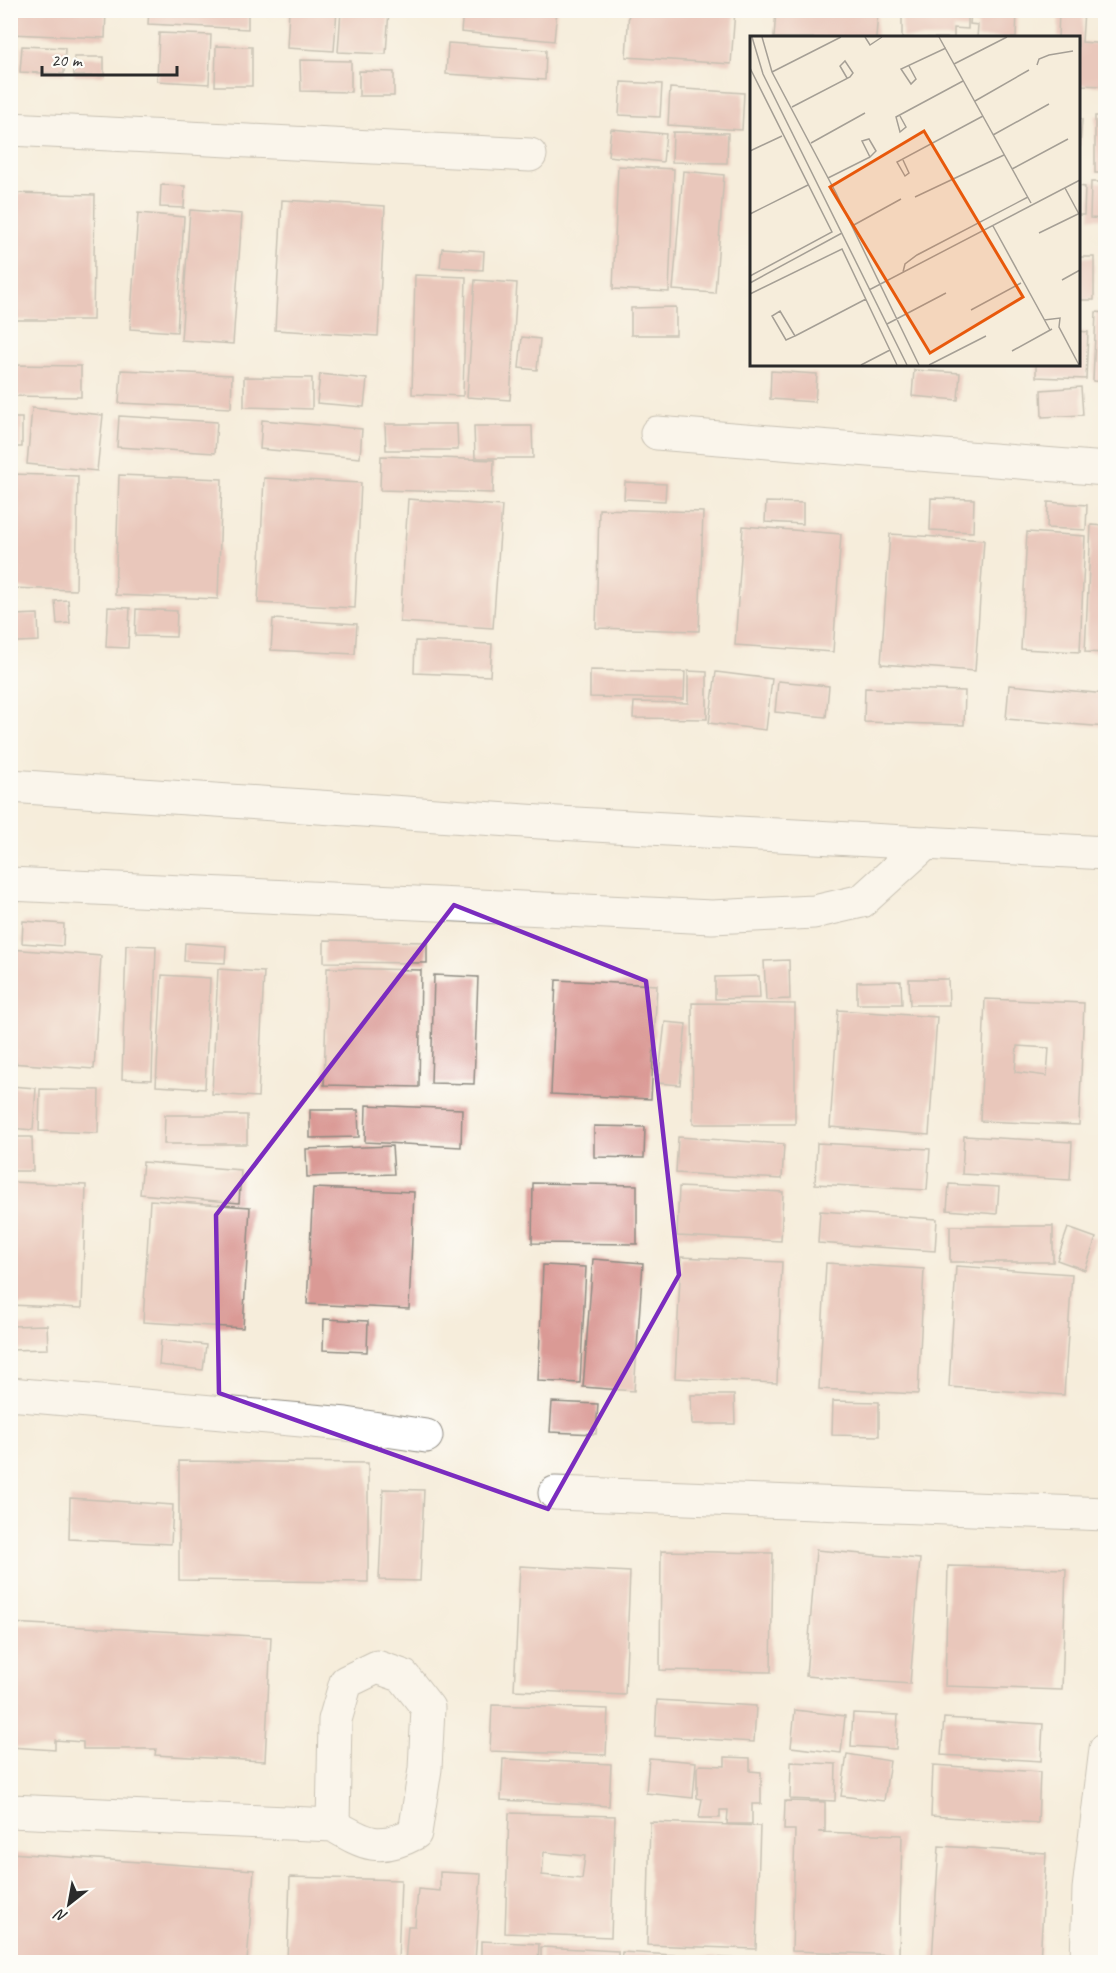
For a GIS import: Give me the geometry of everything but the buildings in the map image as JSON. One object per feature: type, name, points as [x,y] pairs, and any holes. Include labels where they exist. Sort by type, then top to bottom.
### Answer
[{"type":"street","points":[[10,129],[530,155]]},
{"type":"street","points":[[657,433],[1106,469]]},
{"type":"street","points":[[10,786],[540,822],[1106,853]]},
{"type":"street","points":[[10,884],[724,917],[814,912],[862,901],[926,843]]},
{"type":"street","points":[[10,1394],[346,1424],[426,1436]]},
{"type":"street","points":[[555,1493],[1106,1514]]},
{"type":"street","points":[[10,1811],[333,1825],[364,1844],[396,1843],[415,1833],[424,1770],[428,1708],[403,1676],[377,1667],[346,1682],[335,1720],[333,1825]]},
{"type":"street","points":[[1087,1962],[1097,1893],[1106,1749]]},
{"type":"highlighted area","points":[[454,905],[646,981],[679,1275],[548,1509],[219,1393],[216,1215]]}]
